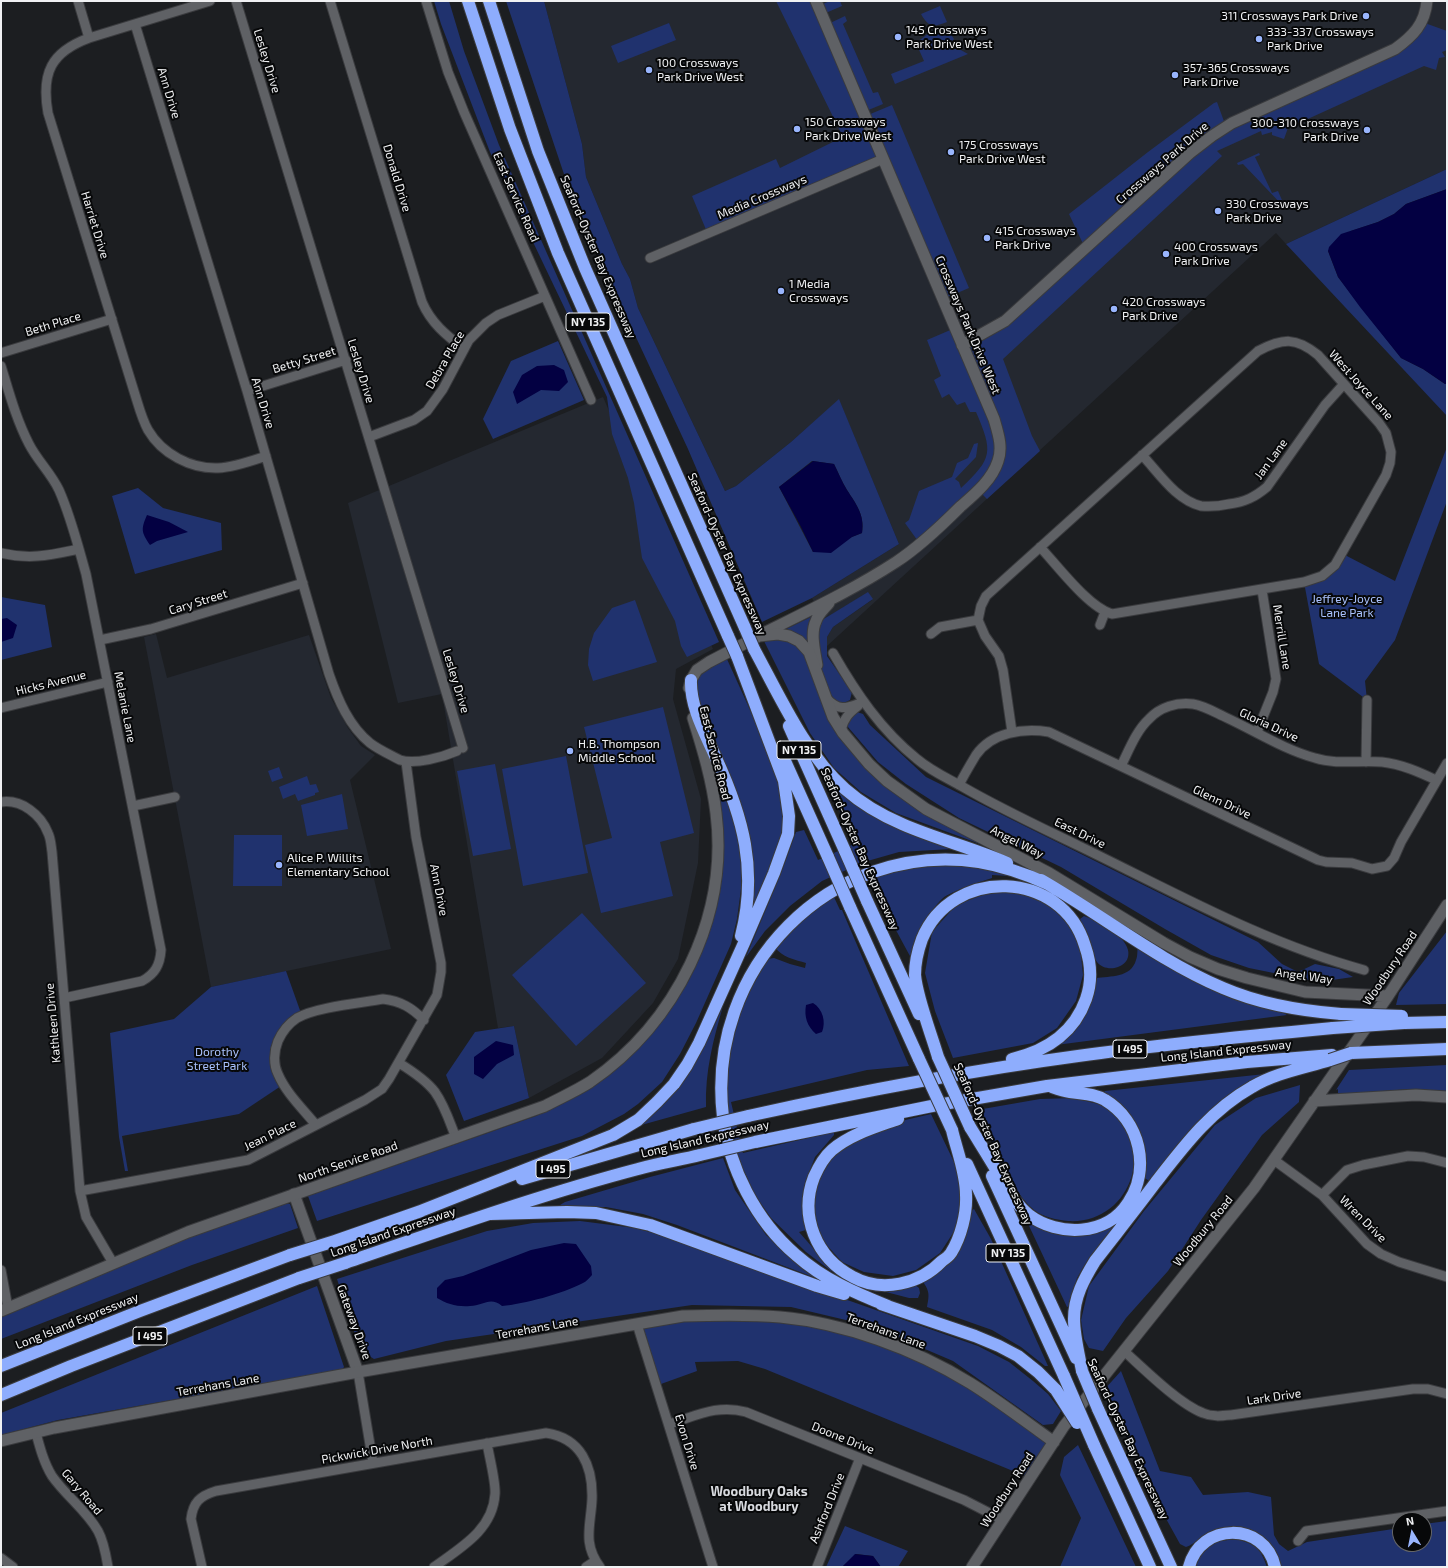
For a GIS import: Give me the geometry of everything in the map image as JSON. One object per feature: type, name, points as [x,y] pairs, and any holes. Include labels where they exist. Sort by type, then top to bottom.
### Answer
[{"type":"highway","points":[[460,1],[489,82],[510,129]]},
{"type":"highway","name":"NY 135","points":[[468,1],[510,129],[558,253],[850,907],[1064,1376],[1092,1448]]},
{"type":"highway","name":"Seaford-Oyster Bay Expressway","points":[[489,1],[538,151],[585,268],[867,901],[1171,1567]]},
{"type":"highway","points":[[495,1],[538,151]]},
{"type":"highway","points":[[754,649],[806,743],[820,763],[845,789],[880,813],[903,824],[992,856],[1022,870],[1048,884],[1166,958],[1195,975],[1224,989],[1306,1011],[1406,1020]]},
{"type":"highway","points":[[712,1011],[744,943],[774,873],[788,834],[789,816],[784,781],[737,656]]},
{"type":"highway","points":[[413,1214],[606,1138],[638,1120],[674,1084],[687,1065],[699,1043],[740,940],[744,923],[748,882],[748,859],[739,813],[731,790],[700,722],[691,693],[691,680]]},
{"type":"highway","points":[[1048,884],[1024,874],[979,862],[951,860],[924,861],[894,866],[870,874],[843,885],[819,900],[794,920],[772,942],[755,967],[742,991],[732,1017],[725,1045],[721,1102],[725,1134],[732,1159],[743,1185],[766,1222],[794,1254],[812,1268],[833,1282],[857,1294],[999,1346],[1018,1356],[1038,1372],[1056,1390],[1075,1418],[1092,1448],[1150,1567]]},
{"type":"highway","points":[[927,1081],[1028,1055],[1050,1044],[1068,1030],[1081,1013],[1088,994],[1090,976],[1089,957],[1082,936],[1070,916],[1053,900],[1031,889],[1006,885],[983,887],[962,895],[947,906],[927,929],[918,952],[915,974],[920,997],[938,1057]]},
{"type":"highway","name":"Long Island Expressway","points":[[1,1366],[62,1341],[290,1255],[568,1165],[748,1116],[846,1095],[1077,1056],[1244,1036],[1406,1020],[1420,1022],[1447,1022]]},
{"type":"highway","name":"Long Island Expressway","points":[[1,1395],[71,1366],[299,1278],[490,1214],[624,1172],[755,1142],[932,1106],[1047,1086],[1240,1063],[1313,1056],[1447,1048]]},
{"type":"highway","points":[[1082,1372],[1074,1320],[1076,1299],[1083,1280],[1095,1262],[1187,1142],[1204,1123],[1228,1102],[1253,1086],[1264,1081],[1351,1053]]},
{"type":"highway","points":[[970,1127],[1014,1200],[1028,1214],[1048,1226],[1072,1231],[1093,1228],[1113,1218],[1128,1204],[1138,1185],[1141,1164],[1138,1144],[1134,1131],[1121,1112],[1103,1099],[1094,1095],[1070,1092],[1047,1086]]},
{"type":"highway","points":[[932,1106],[849,1138],[832,1150],[818,1168],[810,1188],[808,1210],[812,1232],[822,1251],[836,1266],[854,1278],[873,1284],[895,1284],[915,1280],[936,1268],[950,1253],[963,1224],[966,1195],[965,1180],[952,1130]]},
{"type":"highway","points":[[490,1214],[567,1212],[596,1213],[650,1226],[817,1286],[888,1306]]},
{"type":"highway","points":[[1,1362],[62,1341]]},
{"type":"highway","points":[[1,1402],[71,1366]]},
{"type":"highway","points":[[1190,1567],[1197,1549],[1204,1543],[1210,1538],[1232,1532],[1249,1536],[1261,1543],[1270,1553],[1275,1567]]},
{"type":"main road","name":"Crossways Park Drive West","points":[[759,636],[834,598],[896,562],[920,544],[978,490],[992,473],[999,455],[999,434],[994,419],[816,1]]},
{"type":"main road","name":"Crossways Park Drive","points":[[962,345],[1005,321],[1180,162],[1212,136],[1244,117],[1395,49],[1409,39],[1424,17],[1427,1]]},
{"type":"main road","name":"Crossways Park Drive West","points":[[820,682],[815,651],[814,625],[820,613],[834,598]]},
{"type":"main road","name":"Angel Way","points":[[691,680],[698,670],[709,662],[759,636],[778,634],[789,636],[799,641],[809,652],[833,717],[841,730],[869,764],[887,781],[926,809],[1049,873],[1164,943],[1190,957],[1218,969],[1276,986],[1305,992],[1388,996]]},
{"type":"main road","name":"East Service Road","points":[[674,995],[695,955],[701,939],[708,913],[716,868],[716,814],[712,784],[691,710],[688,693],[691,680]]},
{"type":"main road","name":"Woodbury Road","points":[[972,1567],[1064,1426],[1254,1188],[1388,996],[1447,905]]},
{"type":"main road","name":"North Service Road","points":[[4,1309],[188,1232],[544,1106],[590,1082],[620,1058],[646,1032],[674,995]]},
{"type":"main road","points":[[1314,1101],[1416,1096],[1447,1097]]},
{"type":"main road","name":"Gateway Drive","points":[[294,1194],[358,1372]]},
{"type":"main road","name":"Terrehans Lane","points":[[1,1441],[54,1428],[358,1372],[683,1316],[728,1314],[781,1317],[837,1328],[878,1340],[937,1364],[970,1383],[1054,1442]]},
{"type":"street","points":[[78,1],[89,38]]},
{"type":"street","name":"Harriet Drive","points":[[210,1],[74,44],[55,60],[46,79],[45,97],[48,112],[144,422],[149,431],[163,448],[183,461],[205,468],[236,466],[266,456]]},
{"type":"street","name":"Lesley Drive","points":[[236,1],[346,360],[460,749],[433,759],[406,762]]},
{"type":"street","name":"Donald Drive","points":[[330,1],[422,302],[434,323],[464,349]]},
{"type":"street","name":"East Service Road","points":[[426,1],[448,72],[464,112],[591,400]]},
{"type":"street","name":"Ann Drive","points":[[135,24],[247,390],[302,583],[337,696],[346,715],[371,744],[406,762],[416,837],[441,963],[437,995],[424,1020]]},
{"type":"street","name":"Media Crossways","points":[[650,258],[883,159]]},
{"type":"street","name":"Debra Place","points":[[369,437],[414,420],[427,411],[443,389],[464,349],[476,331],[498,315],[545,296]]},
{"type":"street","name":"Beth Place","points":[[1,353],[112,319]]},
{"type":"street","name":"West Joyce Lane","points":[[978,620],[981,606],[986,596],[1258,350],[1271,344],[1291,341],[1307,346],[1318,355],[1379,423],[1386,432],[1391,452],[1390,463],[1386,475],[1343,554],[1330,570],[1314,580],[1132,611],[1112,614],[1105,612]]},
{"type":"street","name":"Betty Street","points":[[247,390],[346,360]]},
{"type":"street","name":"Melanie Lane","points":[[1,366],[13,407],[22,429],[30,445],[59,490],[86,574],[161,950],[160,962],[156,971],[150,977],[142,981],[64,998]]},
{"type":"street","name":"Jan Lane","points":[[1142,455],[1174,490],[1190,502],[1202,506],[1239,503],[1258,495],[1267,487],[1325,405],[1344,384]]},
{"type":"street","points":[[1040,547],[1082,592],[1105,612],[1100,625]]},
{"type":"street","points":[[1,553],[15,556],[43,557],[79,549]]},
{"type":"street","name":"Cary Street","points":[[100,640],[151,630],[302,583]]},
{"type":"street","name":"Merrill Lane","points":[[1257,732],[1273,692],[1276,679],[1262,590]]},
{"type":"street","points":[[931,634],[940,627],[978,620],[985,636],[999,656],[1003,670],[1012,732]]},
{"type":"street","name":"East Drive","points":[[833,653],[863,702],[890,734],[917,759],[938,775],[959,785],[995,806],[1250,929],[1328,960],[1364,970]]},
{"type":"street","name":"Hicks Avenue","points":[[1,708],[108,682]]},
{"type":"street","points":[[826,698],[834,707],[842,708],[863,702]]},
{"type":"street","points":[[1366,762],[1367,700]]},
{"type":"street","points":[[841,730],[843,721],[863,702]]},
{"type":"street","name":"Gloria Drive","points":[[1121,766],[1138,732],[1148,718],[1160,710],[1172,705],[1184,703],[1202,706],[1291,749],[1315,758],[1333,762],[1382,762],[1401,766],[1436,780]]},
{"type":"street","name":"Glenn Drive","points":[[959,785],[977,754],[993,739],[1019,731],[1049,732],[1318,860],[1326,862],[1352,863],[1372,869],[1387,866],[1394,858],[1401,842],[1447,763]]},
{"type":"street","points":[[133,806],[175,797]]},
{"type":"street","name":"Kathleen Drive","points":[[1,802],[18,804],[29,809],[43,823],[49,835],[52,852],[80,1191],[86,1218],[112,1263]]},
{"type":"street","points":[[316,1125],[283,1083],[277,1072],[274,1058],[276,1048],[282,1034],[289,1024],[297,1018],[310,1013],[383,999],[405,1004],[424,1020]]},
{"type":"street","name":"Jean Place","points":[[80,1191],[248,1160],[365,1100],[382,1089],[424,1020]]},
{"type":"street","points":[[399,1063],[422,1079],[435,1092],[443,1105],[456,1138]]},
{"type":"street","points":[[1322,1195],[1334,1181],[1347,1170],[1363,1165],[1408,1156],[1424,1157],[1447,1163]]},
{"type":"street","name":"Wren Drive","points":[[1274,1160],[1322,1195],[1367,1244],[1381,1254],[1399,1262],[1447,1277]]},
{"type":"street","points":[[1,1270],[4,1309]]},
{"type":"street","name":"Evon Drive","points":[[637,1324],[714,1567]]},
{"type":"street","name":"Lark Drive","points":[[1124,1351],[1186,1403],[1203,1413],[1215,1416],[1413,1389],[1428,1389],[1447,1394]]},
{"type":"street","name":"Gateway Drive","points":[[358,1372],[373,1463]]},
{"type":"street","name":"Doone Drive","points":[[669,1424],[714,1410],[727,1408],[739,1410],[964,1500],[1003,1520]]},
{"type":"street","name":"Gary Road","points":[[36,1433],[45,1462],[52,1476],[66,1494],[86,1514],[98,1531],[102,1540],[108,1567]]},
{"type":"street","name":"Pickwick Drive North","points":[[202,1567],[191,1519],[196,1502],[204,1494],[546,1433],[564,1438],[584,1456],[587,1462],[592,1499],[588,1536],[597,1564]]},
{"type":"street","points":[[434,1567],[472,1539],[484,1527],[491,1512],[495,1494],[487,1443]]},
{"type":"street","name":"Ashford Drive","points":[[817,1567],[860,1458]]},
{"type":"street","points":[[1298,1541],[1306,1531],[1447,1511]]},
{"type":"street","points":[[1,1558],[13,1567]]},
{"type":"street","points":[[586,1567],[597,1564]]},
{"type":"shaded area","points":[[544,1],[1447,1],[1447,169],[1286,244],[1276,233],[827,646],[827,637],[833,627],[872,600],[868,593],[822,620],[812,598],[899,544],[839,400],[791,442],[736,486],[725,491],[638,308],[630,279],[622,264],[586,177],[582,144]]},
{"type":"shaded area","points":[[1447,189],[1447,384],[1445,384],[1423,369],[1401,358],[1338,277],[1328,251],[1329,247],[1341,234],[1378,222],[1394,214],[1406,204]]},
{"type":"shaded area","points":[[554,365],[564,370],[568,382],[559,391],[541,390],[517,404],[513,392],[522,375],[537,366]]},
{"type":"shaded area","name":"H.B. Thompson Middle School","points":[[603,397],[713,649],[676,669],[673,699],[701,799],[698,863],[678,959],[653,1003],[602,1058],[529,1098],[514,1026],[498,1028],[442,694],[398,703],[348,503]]},
{"type":"shaded area","points":[[813,461],[834,464],[861,515],[863,527],[862,533],[852,537],[831,553],[813,552],[779,487]]},
{"type":"shaded area","points":[[147,515],[169,522],[188,532],[157,541],[150,545],[143,530]]},
{"type":"shaded area","points":[[7,618],[17,625],[13,638],[1,642],[1,619]]},
{"type":"shaded area","name":"Alice P. Willits Elementary School","points":[[156,634],[167,678],[309,635],[331,698],[348,728],[361,746],[375,755],[350,780],[391,949],[211,987],[144,637]]},
{"type":"shaded area","points":[[813,1003],[821,1012],[824,1020],[822,1032],[816,1034],[810,1028],[805,1013],[806,1005]]},
{"type":"shaded area","points":[[496,1041],[513,1045],[514,1055],[497,1064],[483,1079],[474,1074],[474,1057]]},
{"type":"shaded area","points":[[564,1243],[576,1244],[591,1266],[592,1275],[585,1282],[565,1291],[543,1298],[502,1306],[494,1302],[475,1306],[456,1305],[437,1298],[437,1288],[445,1280],[463,1276],[531,1250]]},
{"type":"shaded area","points":[[855,1554],[873,1556],[881,1567],[842,1567]]},
{"type":"green space","points":[[434,1],[449,1],[464,51],[499,145],[719,642],[687,657],[681,646],[675,621],[642,558],[634,503],[628,478],[612,434],[607,397],[490,152],[441,24]]},
{"type":"green space","points":[[506,1],[544,1],[582,144],[586,177],[622,264],[630,279],[638,308],[725,491],[736,486],[791,442],[839,399],[899,544],[812,598],[762,622],[688,449],[574,204]],"holes":[[[812,461],[834,464],[845,487],[859,510],[863,527],[862,533],[813,552],[779,487]]]},
{"type":"green space","points":[[776,1],[816,1],[818,6],[830,1],[840,1],[842,6],[821,15],[826,25],[845,16],[847,21],[843,24],[873,93],[878,92],[883,104],[866,111],[868,115],[892,105],[969,288],[943,299],[883,159],[707,232],[692,196],[776,159],[780,168],[843,137]]},
{"type":"green space","points":[[940,6],[947,22],[932,25],[926,22],[921,14]]},
{"type":"green space","points":[[1422,22],[1447,31],[1447,50],[1442,52],[1445,57],[1439,58],[1436,70],[1424,66],[1288,128],[1284,139],[1272,135],[1272,132],[1262,135],[1261,131],[1217,151],[1222,156],[1003,359],[1032,436],[1040,451],[987,499],[978,490],[920,544],[905,523],[909,520],[919,491],[952,477],[957,463],[968,458],[974,444],[978,443],[976,457],[955,479],[959,482],[961,488],[979,469],[987,454],[985,437],[976,412],[970,412],[965,402],[957,405],[949,394],[942,398],[934,380],[941,376],[927,340],[955,328],[962,345],[997,326],[1085,248],[1069,214],[1148,152],[1214,103],[1217,102],[1226,127],[1395,49]]},
{"type":"green space","points":[[669,23],[676,40],[618,63],[611,46]]},
{"type":"green space","points":[[948,30],[954,39],[950,44],[968,54],[895,84],[891,74],[924,61],[916,43],[929,33],[936,34]]},
{"type":"green space","points":[[1259,153],[1260,155],[1255,157],[1272,193],[1278,191],[1285,207],[1243,164],[1238,165],[1237,163]]},
{"type":"green space","points":[[1447,169],[1447,189],[1406,204],[1394,214],[1378,222],[1351,231],[1328,251],[1338,277],[1401,358],[1423,369],[1447,384],[1447,416],[1286,244]]},
{"type":"green space","points":[[558,341],[584,400],[493,439],[483,419],[511,361]]},
{"type":"green space","name":"Jeffrey-Joyce Lane Park","points":[[1447,447],[1447,501],[1395,640],[1365,681],[1367,700],[1319,664],[1304,582],[1314,580],[1343,554],[1395,581]]},
{"type":"green space","points":[[138,488],[163,508],[221,523],[222,550],[135,574],[112,496]]},
{"type":"green space","points":[[868,592],[873,599],[833,627],[827,637],[827,656],[852,692],[850,700],[842,704],[837,703],[826,685],[820,663],[818,619],[822,624],[822,620]]},
{"type":"green space","points":[[1,597],[45,605],[52,647],[1,660]]},
{"type":"green space","points":[[635,600],[657,662],[593,681],[588,665],[589,649],[594,633],[612,608]]},
{"type":"green space","points":[[813,616],[810,640],[806,641],[784,630]]},
{"type":"green space","points":[[780,637],[802,648],[860,757],[991,848],[896,813],[861,792],[834,768],[810,733],[763,639]]},
{"type":"green space","points":[[726,657],[756,723],[780,783],[785,828],[759,897],[751,908],[753,881],[695,699],[699,677],[707,669]]},
{"type":"green space","points":[[663,707],[694,833],[660,842],[673,896],[601,913],[585,845],[612,838],[584,727]]},
{"type":"green space","points":[[857,712],[863,714],[870,725],[926,777],[1258,942],[1282,964],[1298,972],[1315,964],[1339,969],[1353,977],[1318,982],[1249,968],[1211,955],[1061,867],[959,818],[906,784],[878,762],[848,727],[847,722]]},
{"type":"green space","points":[[566,756],[588,873],[523,886],[502,769]]},
{"type":"green space","points":[[495,764],[511,849],[473,856],[457,771]]},
{"type":"green space","points":[[279,767],[283,778],[272,782],[268,771]]},
{"type":"green space","points":[[821,769],[851,797],[952,847],[952,849],[899,852],[864,862],[822,881],[790,906],[765,931],[746,957],[781,873],[796,832],[804,830],[818,860],[854,844]]},
{"type":"green space","points":[[717,771],[731,804],[741,857],[741,889],[737,919],[731,944],[696,1023],[680,1054],[662,1082],[638,1104],[624,1114],[582,1136],[317,1221],[308,1196],[536,1116],[588,1089],[636,1051],[671,1009],[689,980],[703,948],[717,903],[723,849],[721,809],[715,772]]},
{"type":"green space","points":[[307,776],[310,785],[316,784],[319,792],[298,801],[295,794],[283,799],[279,787]]},
{"type":"green space","points":[[342,794],[348,829],[307,836],[301,805]]},
{"type":"green space","points":[[234,835],[282,835],[282,886],[233,886]]},
{"type":"green space","points":[[924,864],[993,868],[1032,883],[1010,876],[992,875],[992,878],[966,887],[943,898],[928,918],[911,958],[869,878]]},
{"type":"green space","points":[[998,889],[1040,898],[1064,915],[1080,945],[1083,975],[1076,1001],[1057,1028],[1033,1043],[953,1058],[935,1011],[925,973],[932,932],[956,905]]},
{"type":"green space","points":[[833,895],[840,910],[842,910],[909,1066],[867,1070],[731,1102],[743,1153],[834,1132],[834,1135],[815,1157],[805,1183],[803,1209],[807,1227],[806,1230],[799,1232],[827,1264],[846,1276],[831,1271],[806,1252],[771,1218],[755,1195],[739,1161],[732,1140],[725,1109],[728,1047],[744,995],[767,959],[774,958],[805,968],[806,963],[785,956],[775,947],[778,940]]},
{"type":"green space","points":[[582,913],[646,983],[576,1046],[512,975]]},
{"type":"green space","points":[[1084,916],[1110,929],[1126,944],[1128,956],[1122,965],[1106,968],[1097,962],[1080,919]]},
{"type":"green space","points":[[1447,931],[1447,1004],[1396,1005],[1399,993]]},
{"type":"green space","points":[[1138,944],[1287,1015],[1056,1045],[1096,978],[1119,975],[1130,970],[1137,958]]},
{"type":"green space","name":"Dorothy Street Park","points":[[286,971],[302,1016],[297,1018],[276,1048],[284,1084],[239,1114],[122,1136],[128,1171],[125,1171],[119,1137],[110,1033],[174,1019],[211,987]]},
{"type":"green space","points":[[723,1006],[710,1056],[706,1107],[627,1129],[691,1066],[712,1031]]},
{"type":"green space","points":[[514,1026],[529,1098],[464,1121],[446,1075],[475,1032]]},
{"type":"green space","points":[[1447,1065],[1447,1091],[1411,1089],[1341,1094],[1338,1093],[1338,1089],[1336,1090],[1349,1070]]},
{"type":"green space","points":[[1265,1074],[1235,1092],[1151,1182],[1143,1177],[1145,1156],[1140,1131],[1127,1110],[1103,1093],[1105,1091]]},
{"type":"green space","points":[[1300,1085],[1299,1102],[1262,1135],[1201,1220],[1168,1271],[1126,1318],[1103,1351],[1089,1348],[1084,1339],[1081,1320],[1089,1286],[1144,1211],[1215,1125],[1256,1098]]},
{"type":"green space","points":[[1074,1098],[1106,1107],[1122,1122],[1132,1141],[1134,1160],[1131,1179],[1122,1196],[1108,1210],[1090,1219],[1068,1221],[1042,1215],[1034,1210],[1023,1198],[1006,1171],[977,1110],[1040,1099]]},
{"type":"green space","points":[[931,1114],[954,1162],[961,1187],[961,1201],[955,1230],[940,1253],[916,1270],[893,1276],[864,1272],[842,1262],[824,1242],[815,1220],[814,1193],[820,1172],[833,1154],[852,1139],[901,1121]]},
{"type":"green space","points":[[723,1158],[735,1190],[766,1235],[813,1275],[813,1277],[677,1225],[643,1214],[606,1207],[564,1207],[560,1205],[565,1202],[650,1177]]},
{"type":"green space","points":[[280,1203],[290,1204],[298,1228],[192,1265],[1,1339],[1,1314],[183,1240]]},
{"type":"green space","points":[[974,1209],[991,1239],[1048,1366],[1045,1366],[1021,1347],[992,1330],[927,1307],[928,1292],[921,1279],[936,1272],[971,1211]]},
{"type":"green space","points":[[1023,1213],[1049,1229],[1106,1225],[1113,1229],[1089,1258],[1077,1278],[1070,1306],[1067,1307]]},
{"type":"green space","points":[[580,1221],[635,1228],[672,1238],[769,1275],[799,1283],[978,1346],[1009,1362],[1048,1394],[1061,1411],[1053,1424],[1043,1425],[953,1361],[871,1326],[791,1307],[692,1305],[446,1341],[374,1359],[360,1350],[337,1279],[487,1231],[533,1223]]},
{"type":"green space","points":[[914,1284],[919,1288],[920,1293],[918,1298],[909,1298],[886,1292],[888,1286]]},
{"type":"green space","points":[[317,1286],[344,1367],[342,1370],[58,1420],[1,1435],[1,1413]]},
{"type":"green space","points":[[729,1318],[808,1324],[877,1341],[928,1365],[1015,1415],[1054,1442],[1030,1478],[765,1369],[738,1361],[695,1362],[697,1371],[661,1384],[643,1327],[683,1320]]},
{"type":"green space","points":[[1121,1371],[1160,1471],[1191,1477],[1203,1495],[1248,1492],[1271,1497],[1274,1535],[1279,1544],[1288,1551],[1307,1542],[1392,1529],[1392,1552],[1432,1552],[1432,1523],[1447,1521],[1447,1567],[1280,1567],[1276,1551],[1267,1541],[1252,1532],[1234,1528],[1217,1529],[1209,1532],[1186,1547],[1180,1544],[1164,1515],[1124,1429],[1103,1391]]},
{"type":"green space","points":[[1078,1445],[1136,1567],[1060,1567],[1081,1518],[1060,1475],[1064,1457]]},
{"type":"green space","points":[[845,1526],[908,1551],[898,1567],[881,1567],[873,1556],[856,1554],[842,1567],[826,1567]]},
{"type":"green space","points":[[1236,1539],[1253,1545],[1262,1555],[1267,1567],[1196,1567],[1200,1556],[1210,1546],[1218,1541]]},
{"type":"place","name":"311 Crossways Park Drive","points":[[1366,16]]},
{"type":"place","name":"145 Crossways Park Drive West","points":[[898,37]]},
{"type":"place","name":"333-337 Crossways Park Drive","points":[[1259,39]]},
{"type":"place","name":"100 Crossways Park Drive West","points":[[649,70]]},
{"type":"place","name":"357-365 Crossways Park Drive","points":[[1175,75]]},
{"type":"place","name":"150 Crossways Park Drive West","points":[[797,129]]},
{"type":"place","name":"300-310 Crossways Park Drive","points":[[1367,130]]},
{"type":"place","name":"175 Crossways Park Drive West","points":[[951,152]]},
{"type":"place","name":"330 Crossways Park Drive","points":[[1218,211]]},
{"type":"place","name":"415 Crossways Park Drive","points":[[987,238]]},
{"type":"place","name":"400 Crossways Park Drive","points":[[1166,254]]},
{"type":"place","name":"1 Media Crossways","points":[[781,291]]},
{"type":"place","name":"420 Crossways Park Drive","points":[[1114,309]]},
{"type":"place","name":"H.B. Thompson Middle School","points":[[570,751]]},
{"type":"place","name":"Alice P. Willits Elementary School","points":[[279,865]]},
{"type":"district","name":"Woodbury Oaks at Woodbury","points":[[759,1500]]}]
